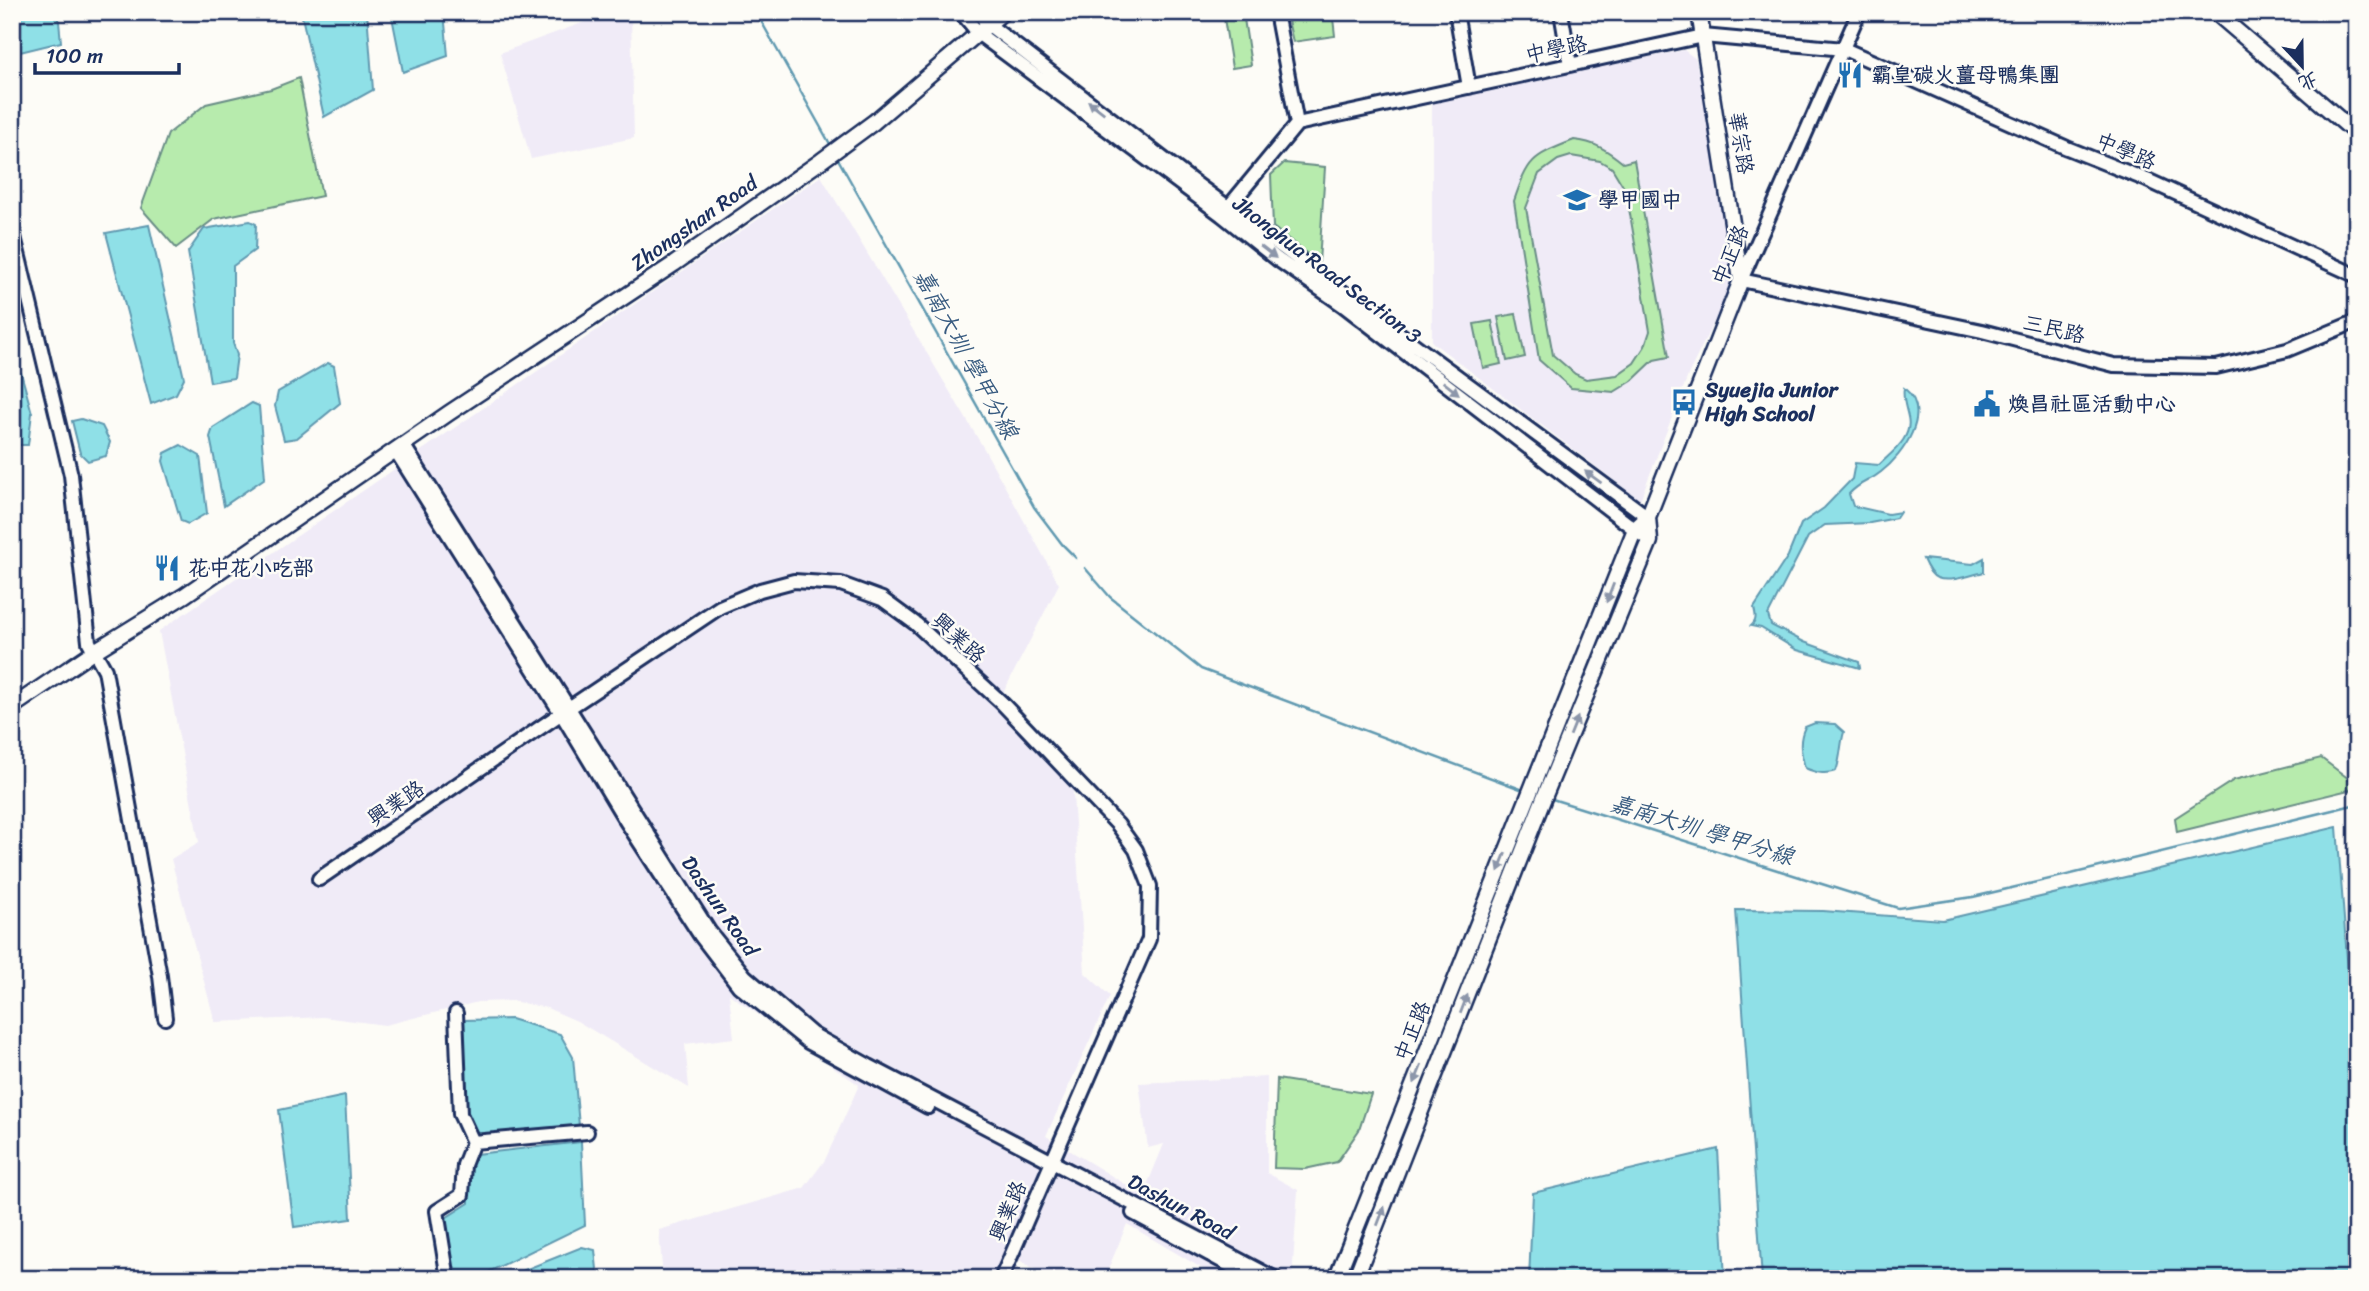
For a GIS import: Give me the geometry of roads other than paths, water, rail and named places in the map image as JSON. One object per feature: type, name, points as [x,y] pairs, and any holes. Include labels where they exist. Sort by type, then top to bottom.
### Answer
[{"type":"main road","name":"Zhongshan Road","points":[[12,707],[93,652],[185,595],[674,264],[821,161],[874,122],[1003,12]]},
{"type":"main road","name":"華宗路","points":[[1699,12],[1741,280]]},
{"type":"main road","points":[[2216,12],[2357,134]]},
{"type":"main road","name":"中正路","points":[[1648,517],[1741,280]]},
{"type":"main road","points":[[1635,529],[1648,517]]},
{"type":"main road","points":[[1648,517],[1650,541]]},
{"type":"main road","name":"中正路","points":[[1355,1279],[1542,790],[1635,529]]},
{"type":"main road","name":"中正路","points":[[1336,1279],[1528,799],[1542,790],[1650,541]]},
{"type":"street","points":[[961,12],[984,29]]},
{"type":"street","points":[[978,12],[984,29]]},
{"type":"street","points":[[1225,211],[1297,124],[1276,12]]},
{"type":"street","points":[[1455,12],[1469,87]]},
{"type":"street","points":[[1560,12],[1570,65]]},
{"type":"street","name":"中正路","points":[[1741,280],[1859,12]]},
{"type":"street","name":"Jhonghua Road Section 3","points":[[984,29],[1225,211],[1648,517]]},
{"type":"street","name":"中學路","points":[[1297,124],[1703,36],[1844,49],[2067,148],[2147,180],[2357,276]]},
{"type":"street","name":"Jhonghua Road Section 3","points":[[1225,211],[1278,259],[1354,313],[1650,541]]},
{"type":"street","points":[[12,228],[71,475],[89,642],[105,670],[158,962],[165,1018]]},
{"type":"street","name":"三民路","points":[[1741,280],[1972,329],[2115,365],[2216,367],[2287,350],[2357,321]]},
{"type":"street","name":"Dashun Road","points":[[400,448],[565,710],[709,931],[745,976],[813,1034],[1255,1279]]},
{"type":"street","name":"興業路","points":[[319,879],[720,607],[760,590],[794,581],[841,584],[882,599],[916,624],[1001,702],[1118,825],[1136,850],[1150,886],[1149,939],[1001,1279]]},
{"type":"street","points":[[448,1279],[437,1211],[462,1195],[464,1165],[473,1142],[460,1114],[456,1013]]},
{"type":"street","points":[[473,1142],[587,1132]]},
{"type":"street","name":"Dashun Road","points":[[1049,1164],[1276,1279]]},
{"type":"water","points":[[12,12],[58,12],[61,42],[12,54]]},
{"type":"water","points":[[301,12],[367,12],[373,90],[324,117]]},
{"type":"water","points":[[391,12],[444,12],[448,56],[403,72]]},
{"type":"water","points":[[250,221],[256,224],[255,250],[233,266],[233,343],[237,355],[234,378],[210,382],[188,252],[204,229]]},
{"type":"water","points":[[149,225],[184,378],[176,394],[151,404],[106,233]]},
{"type":"water","points":[[328,363],[334,366],[340,403],[297,438],[284,440],[275,406],[278,392]]},
{"type":"water","points":[[12,369],[21,373],[32,413],[28,445],[12,445]]},
{"type":"water","points":[[1904,388],[1913,398],[1916,409],[1912,433],[1890,464],[1849,494],[1853,506],[1888,514],[1900,512],[1896,518],[1870,523],[1825,525],[1808,537],[1768,615],[1771,625],[1804,642],[1859,662],[1860,668],[1797,650],[1761,628],[1751,626],[1756,618],[1754,608],[1788,556],[1801,524],[1824,508],[1852,479],[1855,463],[1879,465],[1904,438],[1909,425]]},
{"type":"water","points":[[252,403],[259,406],[265,478],[224,506],[210,437],[213,428]]},
{"type":"water","points":[[81,419],[102,426],[110,442],[106,456],[88,461],[80,453],[72,421]]},
{"type":"water","points":[[181,445],[200,456],[207,513],[188,524],[181,521],[163,461],[165,453]]},
{"type":"water","points":[[1984,558],[1984,572],[1948,580],[1935,577],[1923,559],[1973,564]]},
{"type":"water","points":[[1815,723],[1835,724],[1844,732],[1836,771],[1820,773],[1805,768],[1801,737],[1805,727]]},
{"type":"water","points":[[2337,827],[2351,1011],[2357,1012],[2357,1279],[1762,1279],[1736,910],[1823,911],[1943,920]]},
{"type":"water","points":[[511,1019],[560,1034],[573,1057],[579,1126],[478,1135],[467,1115],[462,1020]]},
{"type":"water","points":[[345,1096],[351,1219],[294,1227],[279,1110]]},
{"type":"water","points":[[581,1142],[585,1225],[474,1279],[453,1279],[444,1219],[469,1203],[469,1172],[476,1154]]},
{"type":"water","points":[[1718,1149],[1725,1279],[1529,1279],[1533,1193]]},
{"type":"water","points":[[582,1247],[595,1250],[598,1279],[502,1279]]},
{"type":"waterway","name":"嘉南大圳 學甲分線","points":[[756,12],[830,144]]},
{"type":"waterway","name":"嘉南大圳 學甲分線","points":[[838,159],[1034,507],[1076,558]]},
{"type":"waterway","name":"嘉南大圳 學甲分線","points":[[1085,568],[1110,597],[1201,669],[1526,791]]},
{"type":"waterway","name":"嘉南大圳 學甲分線","points":[[1549,798],[1898,908],[1973,897],[2357,804]]},
{"type":"place","name":"霸皇碳火薑母鴨集團","points":[[1850,75]]},
{"type":"place","name":"學甲國中","points":[[1577,200]]},
{"type":"place","name":"Syuejia Junior High School","points":[[1684,402]]},
{"type":"place","name":"煥昌社區活動中心","points":[[1987,404]]},
{"type":"place","name":"花中花小吃部","points":[[167,568]]}]
